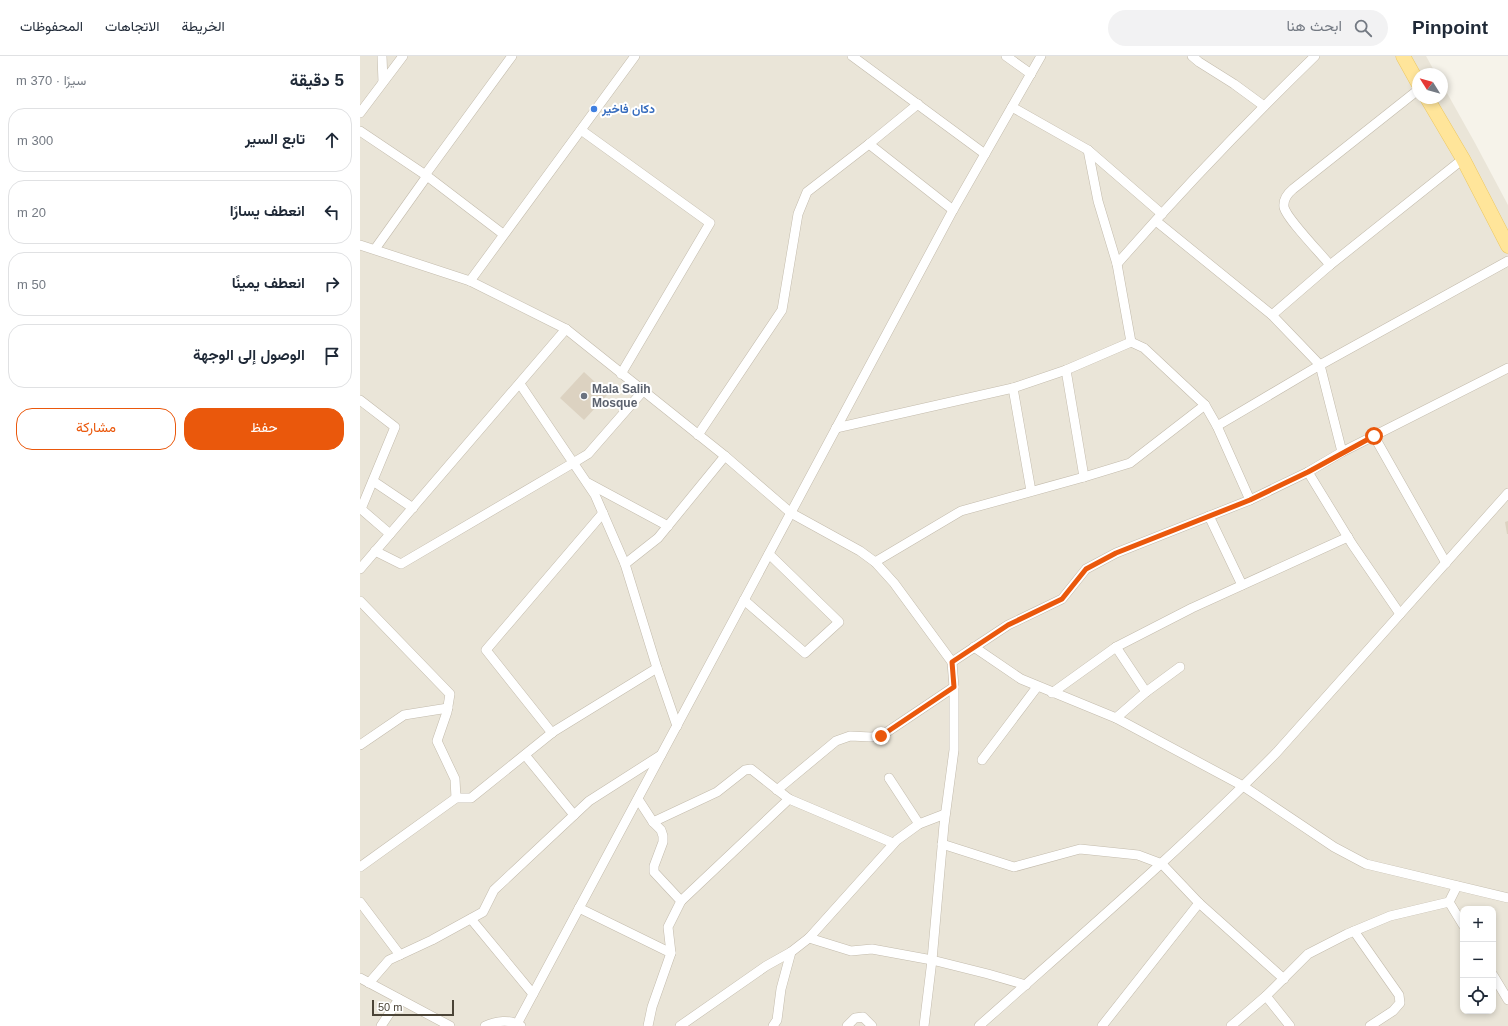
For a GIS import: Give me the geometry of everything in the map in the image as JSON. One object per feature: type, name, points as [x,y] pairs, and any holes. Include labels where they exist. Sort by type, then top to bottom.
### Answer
[{"type":"main road","points":[[1403,56],[1412,72]]},
{"type":"main road","points":[[1431,104],[1463,159],[1508,246]]},
{"type":"street","points":[[382,56],[383,82]]},
{"type":"street","points":[[360,113],[403,56]]},
{"type":"street","points":[[375,249],[426,175],[512,56]]},
{"type":"street","points":[[470,281],[635,56]]},
{"type":"street","points":[[852,56],[986,154]]},
{"type":"street","points":[[1006,56],[1031,74]]},
{"type":"street","points":[[485,1026],[492,1023],[505,1021],[519,1025],[533,994],[578,908],[638,799],[953,210],[1041,56]]},
{"type":"street","points":[[1192,56],[1264,106]]},
{"type":"street","points":[[1117,264],[1159,217],[1264,106],[1315,56]]},
{"type":"street","points":[[1330,265],[1287,214],[1284,203],[1286,197],[1299,184],[1412,95]]},
{"type":"street","points":[[698,435],[782,310],[798,214],[807,192],[918,104]]},
{"type":"street","points":[[1012,107],[1088,150],[1159,217],[1272,316],[1320,365],[1342,452]]},
{"type":"street","points":[[581,130],[710,224],[621,374]]},
{"type":"street","points":[[360,131],[426,175],[503,234]]},
{"type":"street","points":[[868,144],[953,210]]},
{"type":"street","points":[[1088,150],[1098,201],[1117,264],[1131,342]]},
{"type":"street","points":[[1272,316],[1330,265],[1463,159]]},
{"type":"street","points":[[360,245],[470,281],[566,329],[725,456],[791,513],[860,551],[875,562],[894,583],[952,662],[954,687],[954,750],[945,814],[932,960],[924,1026]]},
{"type":"street","points":[[1217,426],[1320,365],[1508,261]]},
{"type":"street","points":[[360,569],[566,329]]},
{"type":"street","points":[[836,428],[1013,388],[1066,370],[1131,342],[1144,348],[1205,405],[1217,426],[1250,500]]},
{"type":"street","points":[[952,662],[1008,625],[1062,599],[1086,569],[1116,553],[1250,500],[1308,472],[1342,452],[1508,368]]},
{"type":"street","points":[[1066,370],[1084,477]]},
{"type":"street","points":[[520,384],[595,495],[625,564],[657,668],[677,726]]},
{"type":"street","points":[[1013,388],[1031,491]]},
{"type":"street","points":[[375,551],[401,564],[573,463],[588,454],[643,391]]},
{"type":"street","points":[[360,400],[395,427],[361,509],[390,534]]},
{"type":"street","points":[[875,562],[961,511],[1130,463],[1205,405]]},
{"type":"street","points":[[1374,436],[1446,563]]},
{"type":"street","points":[[625,564],[658,538],[725,456]]},
{"type":"street","points":[[1308,472],[1348,537],[1400,614]]},
{"type":"street","points":[[373,481],[413,508]]},
{"type":"street","points":[[587,483],[668,526]]},
{"type":"street","points":[[979,1026],[1162,864],[1277,752],[1508,493]]},
{"type":"street","points":[[552,733],[486,650],[603,513]]},
{"type":"street","points":[[1209,516],[1242,585]]},
{"type":"street","points":[[1052,693],[1116,647],[1192,608],[1348,537]]},
{"type":"street","points":[[744,600],[805,653],[839,622],[769,554]]},
{"type":"street","points":[[360,601],[450,694],[448,708],[437,741],[455,779],[456,798]]},
{"type":"street","points":[[974,647],[1021,680],[1116,718],[1243,786],[1334,847],[1366,864],[1508,898]]},
{"type":"street","points":[[1116,647],[1146,692]]},
{"type":"street","points":[[1116,718],[1146,692],[1180,667]]},
{"type":"street","points":[[360,867],[456,798],[471,798],[552,733],[657,668]]},
{"type":"street","points":[[777,790],[836,741],[850,736],[871,738],[881,736],[954,687]]},
{"type":"street","points":[[982,760],[1037,687]]},
{"type":"street","points":[[360,745],[404,715],[448,708]]},
{"type":"street","points":[[369,983],[389,960],[432,940],[483,912],[494,890],[589,801],[662,754]]},
{"type":"street","points":[[525,755],[574,815]]},
{"type":"street","points":[[653,822],[717,792],[745,770],[751,769],[756,771],[789,799],[893,844]]},
{"type":"street","points":[[889,778],[919,824]]},
{"type":"street","points":[[638,799],[653,822],[661,830],[663,842],[654,866],[654,872],[681,901]]},
{"type":"street","points":[[648,1026],[652,1007],[671,953],[668,927],[681,901],[789,799]]},
{"type":"street","points":[[680,1026],[766,966],[791,952],[809,938],[893,844],[919,824],[945,814]]},
{"type":"street","points":[[942,844],[1014,867],[1080,849],[1138,854],[1162,864],[1199,903],[1284,979]]},
{"type":"street","points":[[1449,902],[1457,886]]},
{"type":"street","points":[[360,902],[400,955]]},
{"type":"street","points":[[1449,902],[1460,920]]},
{"type":"street","points":[[1231,1026],[1266,996],[1308,954],[1354,931],[1390,916],[1449,902]]},
{"type":"street","points":[[1102,1026],[1199,903]]},
{"type":"street","points":[[578,908],[671,953]]},
{"type":"street","points":[[471,919],[533,994]]},
{"type":"street","points":[[1354,931],[1399,995],[1400,1003],[1393,1011],[1370,1026]]},
{"type":"street","points":[[809,938],[851,951],[872,949],[932,960],[1026,985]]},
{"type":"street","points":[[773,1026],[777,1020],[781,989],[791,952]]},
{"type":"street","points":[[360,978],[450,1026]]},
{"type":"street","points":[[1495,978],[1508,1000]]},
{"type":"street","points":[[1266,996],[1290,1026]]},
{"type":"street","points":[[381,1026],[399,999]]},
{"type":"street","points":[[847,1026],[855,1018],[863,1017],[872,1026]]},
{"type":"shaded area","points":[[360,56],[1426,56],[1433,68],[1412,68],[1412,104],[1448,104],[1448,95],[1508,205],[1508,1026],[360,1026]]},
{"type":"building","name":"Mala Salih Mosque","points":[[584,372],[608,394],[584,420],[560,398]]},
{"type":"building","points":[[1508,521],[1508,534],[1507,534],[1505,522]]},
{"type":"place","name":"دكان فاخیر","points":[[594,109]]},
{"type":"place","name":"Mala Salih Mosque","points":[[584,396]]},
{"type":"route","points":[[881,736],[954,687],[952,662],[1008,625],[1062,599],[1086,569],[1116,553],[1153,537],[1250,500],[1308,472],[1342,452],[1374,436]]}]
